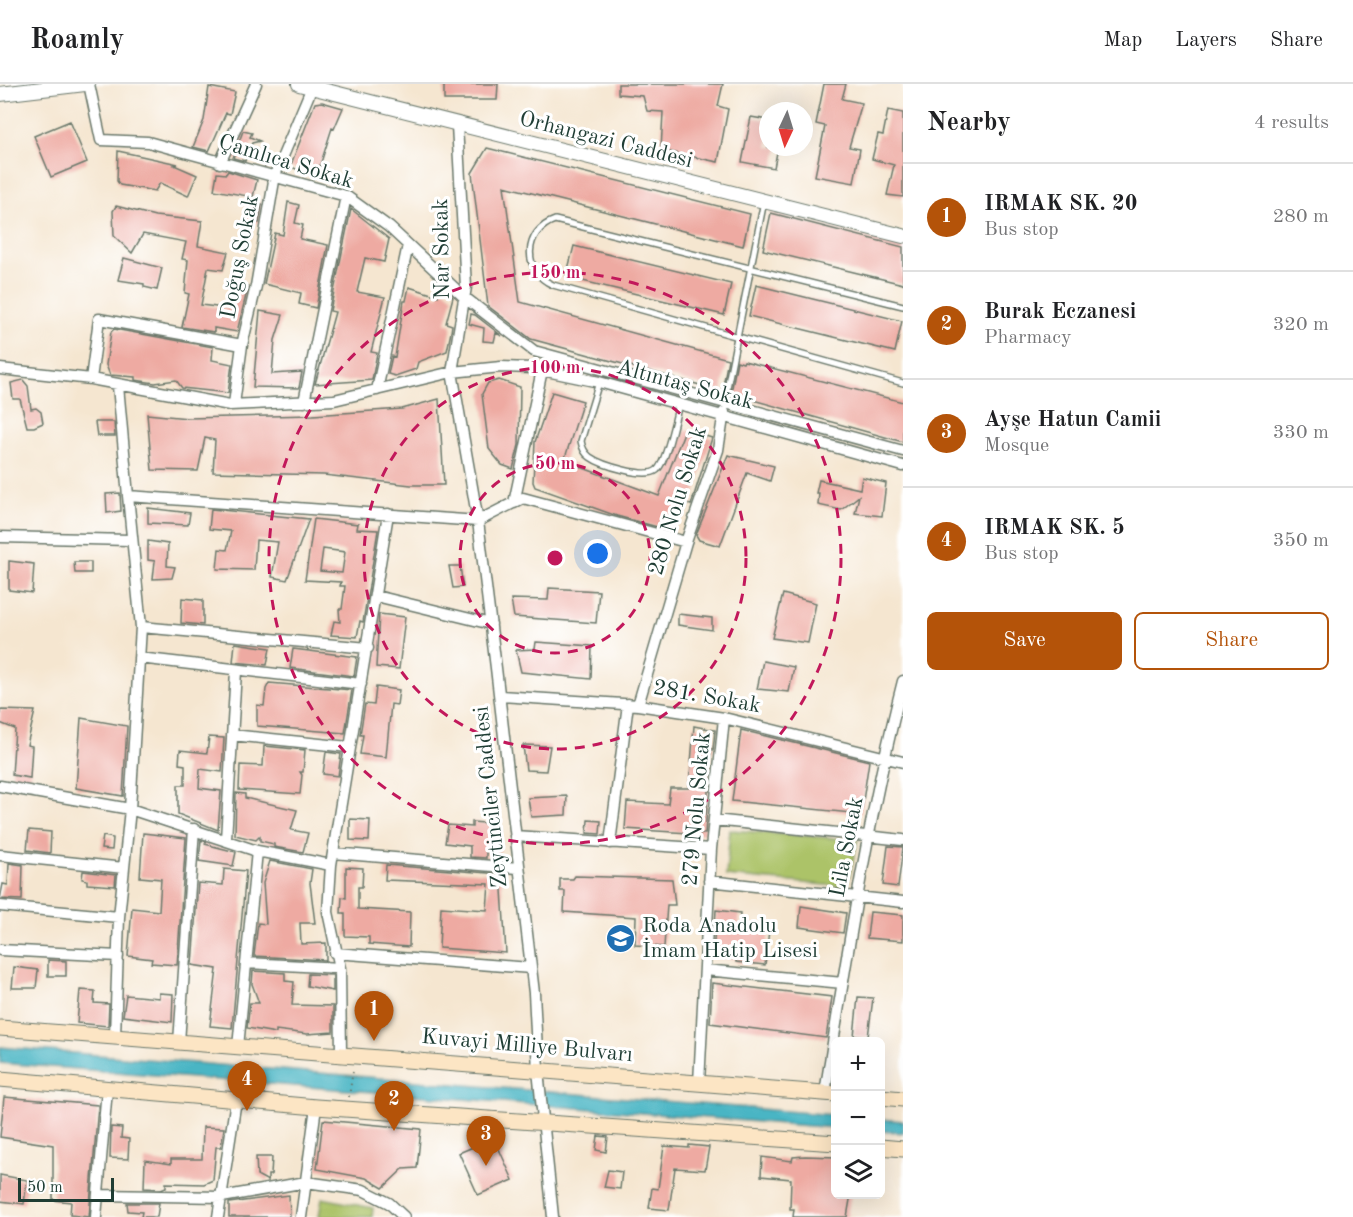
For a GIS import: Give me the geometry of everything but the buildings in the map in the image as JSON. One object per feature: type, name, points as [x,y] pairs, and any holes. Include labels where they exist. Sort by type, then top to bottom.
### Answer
[{"type":"main road","name":"Kuvayi Milliye Bulvarı","points":[[0,1028],[830,1093]]},
{"type":"main road","points":[[0,1079],[316,1107],[542,1114],[831,1143]]},
{"type":"main road","points":[[885,1097],[903,1099]]},
{"type":"main road","points":[[885,1147],[903,1149]]},
{"type":"street","points":[[0,94],[87,84]]},
{"type":"street","name":"Çamlıca Sokak","points":[[87,84],[101,140],[148,142],[346,196],[408,245],[464,297],[534,351]]},
{"type":"street","points":[[220,163],[256,84]]},
{"type":"street","name":"Orhangazi Caddesi","points":[[314,86],[457,125],[903,236]]},
{"type":"street","name":"Doğuş Sokak","points":[[234,404],[242,345],[256,286],[275,175],[314,86]]},
{"type":"street","name":"Nar Sokak","points":[[457,125],[464,297],[452,372],[478,521]]},
{"type":"street","points":[[304,402],[346,196]]},
{"type":"street","points":[[377,390],[408,245]]},
{"type":"street","points":[[91,379],[99,319],[242,345]]},
{"type":"street","points":[[514,503],[537,369],[534,351]]},
{"type":"street","name":"Altıntaş Sokak","points":[[534,351],[903,451]]},
{"type":"street","name":"Altıntaş Sokak","points":[[0,369],[91,379],[118,386],[234,404],[334,400],[452,372],[501,367],[537,369],[598,382],[903,466]]},
{"type":"street","points":[[115,1036],[119,917],[130,809],[141,627],[130,540],[118,386]]},
{"type":"street","name":"280 Nolu Sokak","points":[[610,843],[633,704],[718,450],[724,403]]},
{"type":"street","points":[[128,496],[478,521],[523,498],[686,542]]},
{"type":"street","points":[[341,1054],[340,968],[328,912],[331,865],[388,514]]},
{"type":"street","name":"Zeytinciler Caddesi","points":[[478,521],[531,968],[538,1070],[553,1217]]},
{"type":"street","points":[[0,537],[130,540]]},
{"type":"street","points":[[376,596],[491,624]]},
{"type":"street","points":[[141,627],[368,648]]},
{"type":"street","points":[[139,658],[361,684]]},
{"type":"street","points":[[226,840],[236,671]]},
{"type":"street","name":"Lila Sokak","points":[[830,1093],[843,983],[857,896],[884,756],[903,681]]},
{"type":"street","name":"281. Sokak","points":[[500,696],[633,704],[724,718],[903,762]]},
{"type":"street","name":"279 Nolu Sokak","points":[[699,1083],[711,849],[724,718]]},
{"type":"street","points":[[232,735],[349,747]]},
{"type":"street","points":[[0,786],[130,809],[257,851],[331,865]]},
{"type":"street","points":[[714,820],[903,840]]},
{"type":"street","points":[[179,1042],[194,829]]},
{"type":"street","points":[[515,836],[711,849]]},
{"type":"street","points":[[238,1047],[257,851]]},
{"type":"street","points":[[333,853],[518,868]]},
{"type":"street","points":[[0,855],[124,868]]},
{"type":"street","points":[[709,881],[903,902]]},
{"type":"street","points":[[0,906],[119,917]]},
{"type":"street","points":[[0,950],[118,956]]},
{"type":"street","points":[[335,953],[531,968]]},
{"type":"street","points":[[246,963],[340,968]]},
{"type":"street","points":[[705,970],[843,983]]},
{"type":"street","points":[[96,1217],[107,1089]]},
{"type":"street","points":[[218,1217],[236,1100]]},
{"type":"street","points":[[301,1217],[316,1107]]},
{"type":"street","points":[[99,1195],[222,1197],[306,1182],[363,1190],[389,1203],[404,1217]]},
{"type":"lane","name":"280 Nolu Sokak","points":[[724,403],[764,200]]},
{"type":"lane","points":[[903,306],[555,220],[537,232],[530,247],[531,264],[547,282],[903,384]]},
{"type":"lane","points":[[598,382],[581,441],[582,447],[595,459],[641,474],[652,473],[661,465],[679,404]]},
{"type":"path","points":[[349,1099],[354,1065]]},
{"type":"green space","points":[[730,830],[858,840],[847,887],[726,876]]},
{"type":"green space","points":[[322,1198],[373,1208],[372,1217],[319,1217]]},
{"type":"water","points":[[0,1047],[831,1115],[831,1128],[0,1063]]},
{"type":"water","points":[[885,1119],[903,1121],[903,1133],[885,1131]]},
{"type":"place","name":"Roda Anadolu İmam Hatip Lisesi","points":[[621,939]]},
{"type":"place","name":"IRMAK SK. 20","points":[[374,1041]]},
{"type":"place","name":"IRMAK SK. 5","points":[[247,1111]]},
{"type":"place","name":"Burak Eczanesi","points":[[394,1131]]},
{"type":"place","name":"Ayşe Hatun Camii","points":[[486,1166]]}]
